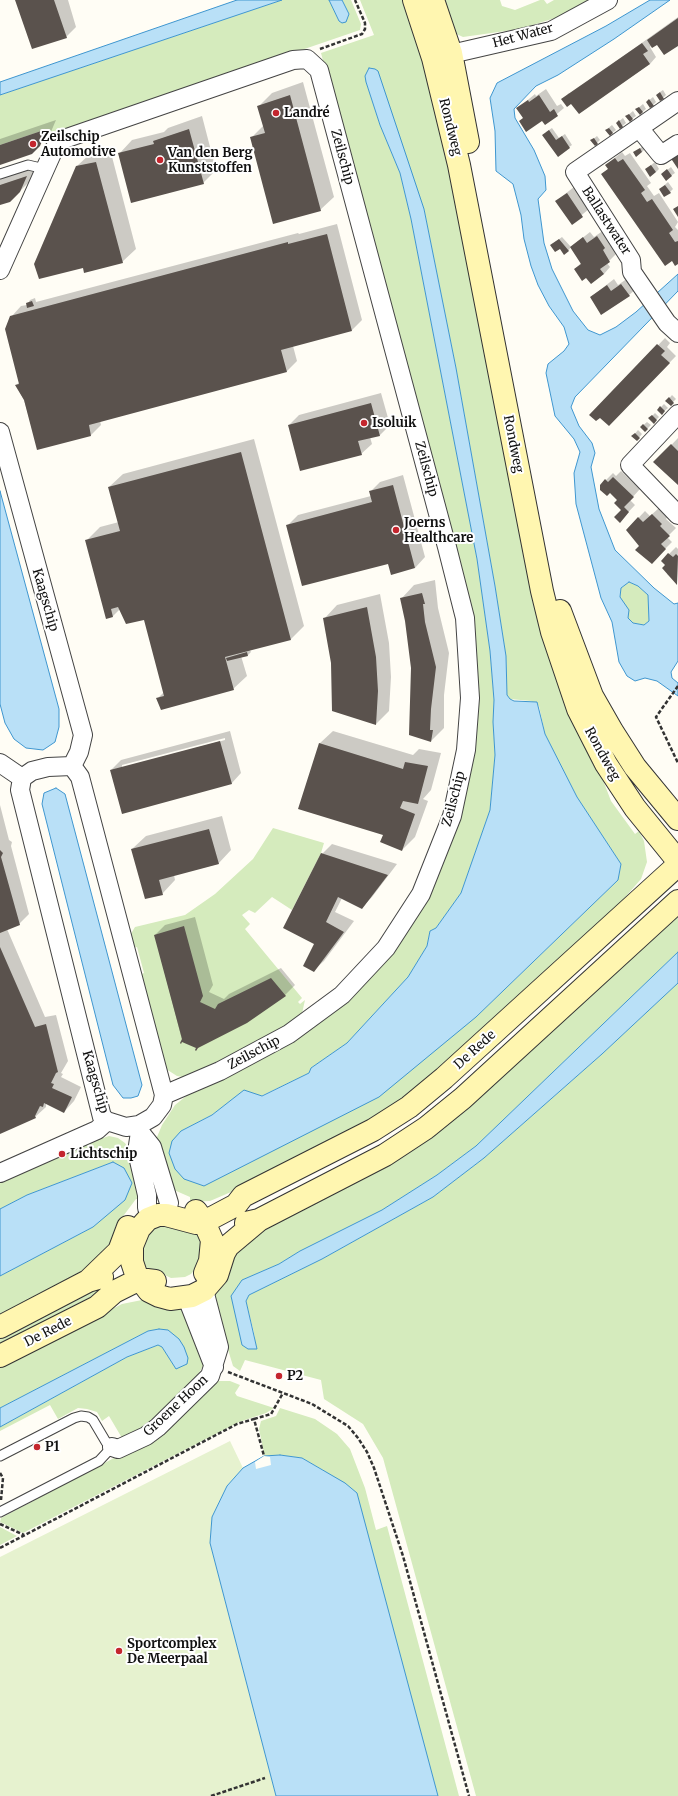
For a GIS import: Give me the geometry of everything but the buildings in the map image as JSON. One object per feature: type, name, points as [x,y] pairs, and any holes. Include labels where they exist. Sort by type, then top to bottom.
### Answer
[{"type":"main road","name":"Rondweg","points":[[414,0],[442,56],[560,610],[592,696],[612,732],[635,767],[678,819]]},
{"type":"main road","name":"Rondweg","points":[[433,0],[459,165],[542,591],[552,632],[578,709],[606,764],[635,808],[678,861]]},
{"type":"main road","name":"De Rede","points":[[200,1216],[236,1205],[243,1196],[373,1130],[409,1107],[444,1078],[678,865]]},
{"type":"main road","name":"De Rede","points":[[218,1252],[228,1246],[259,1220],[385,1154],[426,1128],[463,1098],[678,900]]},
{"type":"main road","points":[[169,1203],[183,1205],[200,1216],[218,1252],[217,1275],[197,1289],[170,1299],[144,1285],[132,1262],[125,1253],[130,1223],[148,1214],[157,1204],[169,1203]]},
{"type":"main road","points":[[148,1214],[166,1215],[196,1223],[200,1216]]},
{"type":"main road","name":"De Rede","points":[[0,1327],[88,1281],[125,1253]]},
{"type":"main road","name":"De Rede","points":[[0,1356],[97,1307],[116,1303],[141,1292],[144,1285]]},
{"type":"street","name":"Het Water","points":[[442,56],[551,31],[608,0]]},
{"type":"street","points":[[0,270],[54,149],[64,139],[293,60],[307,58]]},
{"type":"street","name":"Zeilschip","points":[[164,1095],[220,1071],[289,1034],[342,995],[386,948],[421,894],[452,816],[466,750],[470,698],[464,618],[447,547],[319,70],[307,58]]},
{"type":"street","name":"Ballastwater","points":[[673,328],[632,272],[631,260],[575,172],[678,101]]},
{"type":"street","points":[[639,128],[661,155],[678,144]]},
{"type":"street","points":[[678,414],[630,465],[678,515]]},
{"type":"street","name":"Kaagschip","points":[[0,432],[83,735],[79,752],[72,766]]},
{"type":"street","points":[[0,763],[22,778],[32,771],[48,767],[72,766],[80,778],[164,1095],[162,1105],[153,1117],[139,1129],[137,1152],[147,1195],[148,1214]]},
{"type":"street","name":"Kaagschip","points":[[22,778],[20,790],[102,1117],[107,1121],[126,1127],[139,1129]]},
{"type":"street","points":[[0,1173],[97,1130],[107,1121]]},
{"type":"street","points":[[139,1129],[152,1147],[169,1203]]},
{"type":"street","name":"Groene Hoon","points":[[112,1447],[118,1449],[126,1446],[158,1427],[210,1376],[214,1367],[197,1289]]},
{"type":"lane","points":[[0,174],[28,165],[45,169]]},
{"type":"lane","points":[[0,1456],[74,1418],[81,1416],[88,1417],[93,1420],[106,1442],[112,1447],[99,1461],[0,1512]]},
{"type":"path","points":[[307,58],[320,49],[362,34],[366,29],[365,23],[355,0]]},
{"type":"path","points":[[678,686],[656,718],[678,763]]},
{"type":"path","points":[[214,1367],[283,1392],[312,1404],[332,1415],[348,1426],[367,1452],[374,1468],[402,1556],[469,1796]]},
{"type":"path","points":[[0,1548],[237,1424],[271,1414],[283,1392]]},
{"type":"path","points":[[254,1419],[264,1456]]},
{"type":"path","points":[[0,1473],[3,1478],[0,1506]]},
{"type":"path","points":[[0,1524],[24,1535]]},
{"type":"path","points":[[211,1796],[265,1778]]},
{"type":"green space","points":[[282,0],[329,0],[339,21],[343,22],[349,14],[342,0],[351,0],[361,24],[360,30],[50,136],[45,134],[47,129],[0,145],[0,95]]},
{"type":"green space","points":[[360,0],[409,0],[416,19],[504,410],[601,775],[611,801],[635,834],[639,831],[644,841],[647,862],[641,879],[621,902],[466,1045],[408,1095],[369,1121],[231,1192],[210,1201],[190,1202],[190,1197],[174,1190],[158,1146],[157,1137],[162,1125],[175,1105],[190,1092],[246,1067],[290,1043],[412,915],[475,716],[428,453],[321,53],[374,35]],"holes":[[[366,82],[424,209],[456,368],[495,586],[506,656],[507,695],[510,699],[531,701],[539,706],[545,734],[577,797],[621,864],[618,880],[476,1017],[181,1131],[212,1115],[244,1091],[261,1096],[309,1073],[311,1068],[347,1043],[408,977],[427,946],[430,931],[436,928],[461,893],[490,810],[495,755],[493,722],[494,700],[490,651],[477,559],[411,219],[400,173],[380,125]]]},
{"type":"green space","points":[[438,0],[500,0],[502,6],[515,10],[540,0],[544,0],[547,4],[554,0],[596,0],[555,18],[520,29],[463,37],[452,32]]},
{"type":"green space","points":[[629,582],[638,586],[648,595],[649,621],[644,625],[633,623],[628,618],[620,597],[621,588]]},
{"type":"green space","points":[[273,828],[324,843],[321,853],[292,910],[272,897],[255,913],[249,910],[242,915],[250,924],[245,929],[302,998],[298,1002],[300,1004],[305,1000],[301,1018],[238,1055],[183,1077],[177,1076],[166,1069],[139,975],[144,973],[137,947],[133,948],[129,937],[135,927],[185,915],[215,894],[253,859]]},
{"type":"green space","points":[[678,914],[678,952],[476,1146],[437,1175],[382,1210],[300,1251],[279,1264],[242,1280],[238,1326],[242,1345],[256,1349],[254,1333],[246,1301],[249,1295],[322,1259],[433,1197],[484,1158],[602,1054],[678,983],[678,1796],[476,1796],[383,1458],[363,1424],[324,1399],[321,1380],[245,1360],[240,1371],[233,1366],[215,1307],[215,1293],[233,1253],[253,1235],[383,1165]]},
{"type":"green space","points":[[101,1135],[103,1138],[109,1136],[118,1138],[125,1143],[128,1148],[139,1186],[137,1199],[115,1227],[120,1230],[114,1243],[86,1273],[0,1318],[0,1276],[93,1227],[113,1162],[27,1195],[0,1209],[0,1179],[34,1168],[64,1155],[63,1152]]},
{"type":"green space","points":[[162,1224],[199,1233],[202,1251],[198,1266],[191,1274],[185,1277],[171,1278],[156,1271],[144,1269],[141,1253],[150,1230]]},
{"type":"green space","points":[[95,1285],[100,1295],[0,1347],[0,1334]]},
{"type":"green space","points":[[142,1300],[174,1306],[186,1312],[205,1363],[192,1384],[143,1430],[122,1438],[109,1416],[102,1421],[97,1412],[78,1408],[58,1419],[50,1405],[0,1431],[0,1427],[127,1357],[158,1345],[162,1347],[176,1368],[159,1329],[148,1331],[0,1408],[0,1366],[122,1304]]},
{"type":"green space","points":[[214,1381],[230,1381],[240,1385],[235,1393],[237,1396],[274,1408],[266,1413],[239,1422],[23,1533],[0,1522],[1,1518],[161,1433]]},
{"type":"green space","points":[[280,1408],[315,1419],[337,1434],[350,1449],[365,1488],[376,1530],[387,1526],[459,1796],[438,1796],[367,1534],[323,1470],[302,1458],[280,1455],[265,1458],[259,1429],[261,1421],[276,1416]]},
{"type":"green space","name":"Sportcomplex De Meerpaal","points":[[230,1441],[243,1468],[227,1486],[212,1517],[210,1543],[276,1796],[0,1796],[0,1557]]},
{"type":"green space","points":[[0,1527],[17,1536],[0,1545]]},
{"type":"water","points":[[237,0],[282,0],[0,95],[0,82]]},
{"type":"water","points":[[329,0],[342,0],[349,14],[346,22],[342,23],[339,21]]},
{"type":"water","points":[[650,0],[670,0],[614,39],[558,75],[536,86],[514,109],[515,118],[534,150],[545,176],[546,190],[538,199],[544,243],[552,269],[573,311],[588,330],[600,335],[616,327],[636,312],[678,274],[678,291],[575,397],[571,407],[579,426],[592,443],[595,453],[591,467],[599,509],[615,550],[654,588],[674,604],[678,603],[678,661],[671,672],[672,678],[678,683],[678,696],[657,681],[645,678],[635,681],[627,676],[619,662],[612,622],[601,598],[576,504],[574,473],[580,452],[574,439],[555,416],[546,373],[548,364],[564,351],[569,344],[564,327],[549,306],[538,285],[531,266],[513,184],[496,171],[495,131],[490,98],[497,83],[606,26]],"holes":[[[629,582],[638,586],[648,595],[649,621],[644,625],[633,623],[628,618],[629,610],[620,597],[621,588]]]},
{"type":"water","points":[[369,68],[378,71],[424,209],[456,368],[495,586],[506,656],[507,695],[514,701],[537,702],[545,734],[577,797],[621,864],[618,880],[476,1017],[379,1097],[204,1186],[184,1179],[175,1169],[169,1153],[172,1141],[181,1131],[212,1115],[244,1090],[262,1096],[309,1073],[311,1068],[347,1043],[408,977],[427,946],[430,931],[436,928],[461,893],[490,810],[495,755],[493,722],[494,700],[490,651],[477,559],[411,219],[400,173],[380,125],[366,82],[365,76]]},
{"type":"water","points":[[0,491],[59,709],[59,727],[55,742],[43,750],[26,748],[14,739],[5,723],[0,704]]},
{"type":"water","points":[[56,788],[65,794],[142,1085],[138,1096],[131,1098],[123,1098],[113,1085],[42,804],[44,793]]},
{"type":"water","points":[[678,952],[678,983],[602,1054],[484,1158],[433,1197],[322,1259],[249,1295],[246,1301],[257,1349],[248,1349],[242,1345],[231,1296],[242,1280],[279,1264],[300,1251],[382,1210],[437,1175],[476,1146]]},
{"type":"water","points":[[113,1162],[124,1168],[132,1183],[125,1200],[93,1227],[0,1276],[0,1209],[27,1195]]},
{"type":"water","points":[[159,1329],[168,1330],[179,1339],[188,1358],[187,1364],[176,1369],[162,1347],[158,1345],[127,1357],[0,1427],[0,1408],[148,1331]]},
{"type":"water","points":[[280,1455],[302,1458],[345,1483],[357,1493],[438,1796],[276,1796],[210,1543],[212,1517],[227,1486],[243,1468],[264,1456]]},
{"type":"pier","points":[[264,1456],[270,1457],[271,1465],[256,1469],[255,1462]]},
{"type":"place","name":"Landré","points":[[276,113]]},
{"type":"place","name":"Zeilschip Automotive","points":[[33,144]]},
{"type":"place","name":"Van den Berg Kunststoffen","points":[[160,160]]},
{"type":"place","name":"Isoluik","points":[[364,423]]},
{"type":"place","name":"Joerns Healthcare","points":[[396,530]]},
{"type":"place","name":"Lichtschip","points":[[62,1154]]},
{"type":"place","name":"P2","points":[[279,1376]]},
{"type":"place","name":"P1","points":[[37,1447]]},
{"type":"place","name":"Sportcomplex De Meerpaal","points":[[119,1651]]}]
